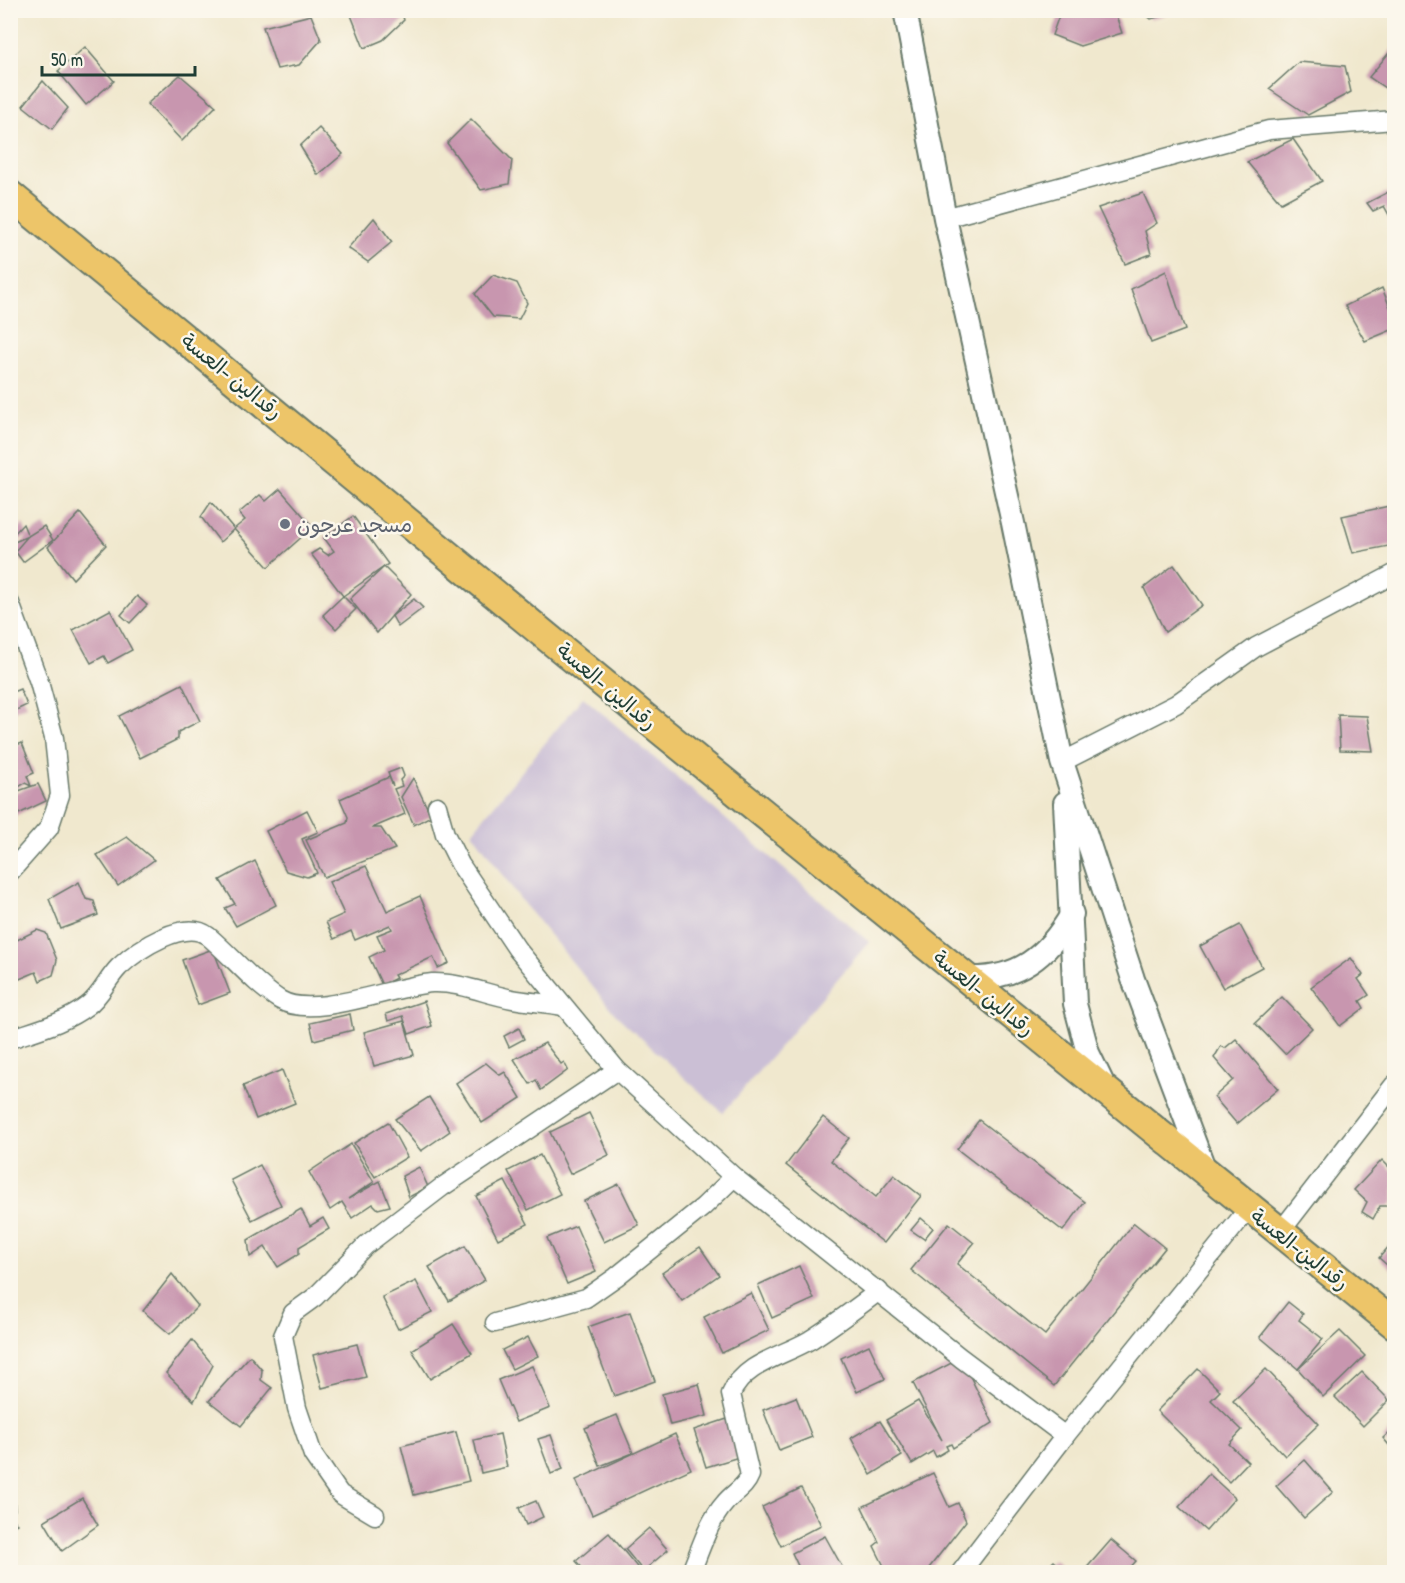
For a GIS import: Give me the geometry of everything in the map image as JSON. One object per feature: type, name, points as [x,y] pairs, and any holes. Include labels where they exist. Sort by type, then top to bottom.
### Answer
[{"type":"main road","name":"رقدالين -العسة","points":[[10,195],[648,720],[1206,1173]]},
{"type":"main road","name":"رقدالين-العسة","points":[[1206,1173],[1395,1324]]},
{"type":"street","points":[[905,10],[945,218],[1013,522],[1062,762],[1133,979],[1206,1173]]},
{"type":"street","points":[[945,218],[1269,130],[1395,120]]},
{"type":"street","points":[[1062,762],[1176,704],[1256,647],[1395,574]]},
{"type":"street","points":[[10,603],[39,682],[54,738],[60,795],[49,828],[10,872]]},
{"type":"street","points":[[1062,762],[1072,914],[1075,1004],[1088,1053],[1108,1094]]},
{"type":"street","points":[[437,806],[445,834],[460,864],[517,950],[617,1070],[734,1177],[961,1358],[1065,1436]]},
{"type":"street","points":[[966,978],[989,979],[1018,969],[1032,961],[1057,939],[1072,914]]},
{"type":"street","points":[[10,1039],[75,1015],[89,1005],[110,977],[133,956],[175,932],[188,928],[200,929],[268,992],[282,1002],[300,1006],[349,1001],[433,983],[562,1006]]},
{"type":"street","points":[[375,1515],[340,1494],[313,1455],[297,1408],[283,1336],[293,1313],[315,1297],[366,1245],[426,1199],[491,1152],[617,1070]]},
{"type":"street","points":[[1281,1231],[1395,1085]]},
{"type":"street","points":[[495,1323],[586,1298],[687,1220],[734,1177]]},
{"type":"street","points":[[961,1572],[1065,1436],[1249,1208]]},
{"type":"street","points":[[693,1567],[713,1520],[724,1503],[747,1484],[750,1475],[731,1394],[736,1383],[748,1371],[809,1340],[879,1291]]},
{"type":"shaded area","points":[[583,697],[869,942],[723,1113],[616,1015],[524,904],[472,832]]},
{"type":"building","points":[[349,10],[401,10],[404,20],[383,40],[364,48]]},
{"type":"building","points":[[1061,10],[1114,10],[1122,33],[1080,46],[1052,35]]},
{"type":"building","points":[[1140,10],[1179,10],[1179,11],[1151,19]]},
{"type":"building","points":[[311,15],[321,40],[299,65],[277,69],[263,27]]},
{"type":"building","points":[[85,47],[114,81],[86,105],[58,71]]},
{"type":"building","points":[[1394,48],[1394,94],[1369,77]]},
{"type":"building","points":[[1299,62],[1345,66],[1351,92],[1308,115],[1269,89]]},
{"type":"building","points":[[180,75],[216,106],[182,141],[147,104]]},
{"type":"building","points":[[43,81],[68,108],[52,129],[23,106]]},
{"type":"building","points":[[471,119],[512,160],[509,184],[481,190],[447,143]]},
{"type":"building","points":[[319,128],[343,154],[318,175],[300,146]]},
{"type":"building","points":[[1293,139],[1322,181],[1281,203],[1247,162]]},
{"type":"building","points":[[1394,189],[1394,224],[1384,206],[1373,211],[1367,203]]},
{"type":"building","points":[[1143,193],[1157,223],[1145,231],[1151,254],[1125,264],[1098,208]]},
{"type":"building","points":[[374,218],[392,242],[368,262],[348,248]]},
{"type":"building","points":[[1166,271],[1185,330],[1151,343],[1131,289]]},
{"type":"building","points":[[493,275],[517,283],[527,303],[519,319],[493,317],[475,294]]},
{"type":"building","points":[[1382,288],[1394,317],[1394,329],[1365,341],[1345,306]]},
{"type":"building","points":[[280,489],[313,527],[268,567],[234,529],[245,520],[239,513],[260,495],[266,501]]},
{"type":"building","points":[[211,502],[234,529],[220,542],[201,517]]},
{"type":"building","points":[[1394,505],[1394,545],[1353,553],[1342,516]]},
{"type":"building","points":[[80,513],[106,545],[73,579],[48,547]]},
{"type":"building","points":[[353,516],[388,564],[343,596],[311,554],[319,549],[328,555],[334,551],[324,538]]},
{"type":"building","points":[[23,524],[28,536],[10,544],[10,538]]},
{"type":"building","points":[[44,526],[53,540],[23,562],[15,551],[28,536]]},
{"type":"building","points":[[1174,565],[1202,605],[1165,632],[1144,588]]},
{"type":"building","points":[[384,567],[411,594],[377,633],[350,599]]},
{"type":"building","points":[[137,596],[147,605],[130,623],[121,615]]},
{"type":"building","points":[[343,596],[356,609],[336,629],[323,615]]},
{"type":"building","points":[[414,599],[423,608],[398,627],[392,616]]},
{"type":"building","points":[[110,610],[132,650],[108,663],[104,656],[91,663],[73,630]]},
{"type":"building","points":[[182,684],[200,721],[178,732],[178,739],[140,758],[119,716]]},
{"type":"building","points":[[20,689],[27,705],[10,713],[10,693]]},
{"type":"building","points":[[1338,715],[1367,716],[1373,751],[1340,750]]},
{"type":"building","points":[[22,743],[34,773],[27,776],[31,786],[25,783],[10,792],[10,747]]},
{"type":"building","points":[[401,768],[404,776],[400,780],[402,786],[394,789],[405,814],[372,828],[381,828],[395,849],[324,877],[306,840],[347,823],[348,817],[340,799],[389,777],[393,786],[388,773]]},
{"type":"building","points":[[413,778],[431,816],[414,825],[401,797]]},
{"type":"building","points":[[38,784],[46,801],[10,818],[10,794]]},
{"type":"building","points":[[307,810],[318,832],[302,839],[317,873],[307,877],[286,871],[266,831]]},
{"type":"building","points":[[127,837],[154,860],[118,886],[97,855]]},
{"type":"building","points":[[255,861],[276,905],[236,926],[225,908],[235,904],[220,880]]},
{"type":"building","points":[[366,866],[387,911],[420,896],[449,963],[438,968],[433,957],[394,975],[396,978],[382,985],[369,957],[384,950],[377,935],[392,929],[390,925],[355,940],[351,931],[334,939],[326,922],[344,914],[329,882]]},
{"type":"building","points":[[79,882],[86,899],[94,901],[98,915],[61,929],[49,899]]},
{"type":"building","points":[[1240,925],[1262,967],[1223,988],[1200,946]]},
{"type":"building","points":[[37,930],[46,933],[57,960],[53,975],[40,981],[36,972],[10,983],[10,932],[17,940]]},
{"type":"building","points":[[213,949],[230,993],[198,1005],[182,960]]},
{"type":"building","points":[[1351,958],[1363,975],[1358,979],[1369,995],[1360,1001],[1364,1008],[1340,1026],[1311,987]]},
{"type":"building","points":[[1282,997],[1312,1028],[1285,1054],[1255,1023]]},
{"type":"building","points":[[424,1001],[432,1026],[409,1034],[403,1016],[388,1021],[386,1014]]},
{"type":"building","points":[[350,1014],[353,1030],[314,1040],[310,1023]]},
{"type":"building","points":[[404,1021],[414,1055],[374,1066],[364,1032]]},
{"type":"building","points":[[519,1028],[524,1039],[509,1047],[504,1036]]},
{"type":"building","points":[[1236,1039],[1278,1089],[1237,1124],[1214,1097],[1233,1080],[1214,1058],[1221,1046],[1225,1048]]},
{"type":"building","points":[[545,1043],[561,1064],[564,1062],[568,1070],[541,1090],[536,1080],[530,1084],[514,1059]]},
{"type":"building","points":[[486,1063],[500,1075],[505,1072],[521,1098],[482,1123],[456,1083]]},
{"type":"building","points":[[282,1070],[295,1103],[256,1119],[243,1086]]},
{"type":"building","points":[[429,1097],[450,1131],[421,1151],[395,1119]]},
{"type":"building","points":[[589,1113],[609,1155],[570,1174],[550,1132]]},
{"type":"building","points":[[823,1117],[849,1138],[831,1161],[876,1197],[894,1175],[921,1196],[884,1243],[786,1165]]},
{"type":"building","points":[[979,1120],[1085,1202],[1063,1231],[957,1149]]},
{"type":"building","points":[[388,1122],[407,1157],[375,1177],[354,1143]]},
{"type":"building","points":[[351,1144],[374,1182],[348,1199],[380,1181],[390,1206],[378,1209],[373,1204],[352,1218],[342,1202],[330,1210],[309,1172]]},
{"type":"building","points":[[540,1155],[560,1194],[528,1210],[508,1171]]},
{"type":"building","points":[[1382,1160],[1394,1172],[1394,1201],[1390,1206],[1380,1206],[1373,1219],[1362,1212],[1367,1202],[1354,1190]]},
{"type":"building","points":[[260,1165],[281,1205],[252,1220],[231,1180]]},
{"type":"building","points":[[419,1167],[428,1187],[409,1197],[402,1176]]},
{"type":"building","points":[[505,1181],[528,1224],[498,1239],[476,1196]]},
{"type":"building","points":[[619,1184],[639,1225],[604,1242],[584,1201]]},
{"type":"building","points":[[301,1209],[310,1226],[323,1218],[329,1229],[299,1247],[299,1254],[278,1267],[265,1247],[250,1257],[248,1240]]},
{"type":"building","points":[[921,1218],[933,1228],[924,1239],[911,1230]]},
{"type":"building","points":[[949,1223],[974,1243],[957,1264],[1045,1335],[1134,1223],[1165,1248],[1054,1386],[911,1270]]},
{"type":"building","points":[[576,1226],[596,1272],[567,1284],[547,1238]]},
{"type":"building","points":[[1390,1245],[1394,1249],[1394,1271],[1379,1258]]},
{"type":"building","points":[[465,1246],[485,1280],[449,1301],[429,1267]]},
{"type":"building","points":[[700,1247],[719,1275],[682,1301],[662,1273]]},
{"type":"building","points":[[799,1266],[814,1299],[772,1318],[758,1285]]},
{"type":"building","points":[[172,1274],[198,1306],[170,1334],[143,1311]]},
{"type":"building","points":[[416,1281],[432,1312],[398,1329],[382,1297]]},
{"type":"building","points":[[751,1293],[769,1330],[722,1353],[704,1317]]},
{"type":"building","points":[[1288,1302],[1303,1314],[1299,1320],[1323,1339],[1298,1369],[1260,1337]]},
{"type":"building","points":[[630,1312],[655,1381],[614,1396],[588,1327]]},
{"type":"building","points":[[453,1324],[472,1353],[430,1379],[412,1350]]},
{"type":"building","points":[[1340,1331],[1365,1356],[1323,1397],[1298,1369]]},
{"type":"building","points":[[528,1337],[538,1356],[512,1369],[502,1350]]},
{"type":"building","points":[[192,1340],[213,1365],[194,1401],[166,1373]]},
{"type":"building","points":[[357,1344],[366,1377],[322,1388],[313,1355]]},
{"type":"building","points":[[869,1345],[885,1379],[857,1392],[841,1358]]},
{"type":"building","points":[[250,1356],[262,1370],[261,1380],[272,1388],[241,1426],[209,1401]]},
{"type":"building","points":[[961,1358],[993,1423],[953,1448],[951,1444],[946,1446],[948,1450],[936,1457],[933,1451],[912,1464],[886,1420],[918,1401],[942,1440],[913,1383]]},
{"type":"building","points":[[532,1366],[550,1408],[516,1422],[498,1380]]},
{"type":"building","points":[[1198,1369],[1220,1391],[1211,1400],[1242,1430],[1229,1444],[1248,1462],[1229,1482],[1157,1411]]},
{"type":"building","points":[[1266,1369],[1319,1424],[1285,1456],[1233,1401]]},
{"type":"building","points":[[1362,1372],[1389,1400],[1363,1426],[1335,1397]]},
{"type":"building","points":[[699,1384],[707,1416],[670,1425],[662,1394]]},
{"type":"building","points":[[796,1397],[812,1437],[779,1450],[763,1410]]},
{"type":"building","points":[[617,1415],[633,1453],[600,1466],[585,1428]]},
{"type":"building","points":[[727,1419],[739,1457],[706,1467],[694,1430]]},
{"type":"building","points":[[880,1421],[902,1456],[871,1475],[851,1438]]},
{"type":"building","points":[[1394,1428],[1394,1451],[1383,1438]]},
{"type":"building","points":[[456,1432],[469,1481],[414,1495],[401,1446]]},
{"type":"building","points":[[500,1434],[507,1467],[481,1473],[474,1440]]},
{"type":"building","points":[[675,1434],[691,1469],[592,1515],[576,1480]]},
{"type":"building","points":[[551,1435],[563,1469],[551,1474],[538,1439]]},
{"type":"building","points":[[1305,1460],[1333,1492],[1304,1518],[1276,1486]]},
{"type":"building","points":[[933,1473],[949,1507],[958,1503],[966,1521],[929,1568],[930,1571],[887,1572],[874,1546],[879,1542],[862,1507]]},
{"type":"building","points":[[1209,1474],[1235,1498],[1206,1531],[1179,1507]]},
{"type":"building","points":[[801,1488],[821,1525],[781,1546],[762,1507]]},
{"type":"building","points":[[10,1494],[14,1497],[15,1510],[11,1515],[17,1524],[10,1528]]},
{"type":"building","points":[[82,1498],[98,1525],[62,1551],[44,1521]]},
{"type":"building","points":[[536,1501],[543,1517],[526,1525],[519,1508]]},
{"type":"building","points":[[649,1528],[668,1550],[643,1571],[625,1549]]},
{"type":"building","points":[[609,1533],[641,1572],[586,1572],[576,1561]]},
{"type":"building","points":[[825,1536],[845,1572],[801,1572],[792,1553]]},
{"type":"building","points":[[1111,1540],[1136,1561],[1126,1572],[1083,1572]]},
{"type":"building","points":[[1054,1561],[1066,1572],[1042,1572]]},
{"type":"place","name":"مسجد عرجون","points":[[285,524]]}]
